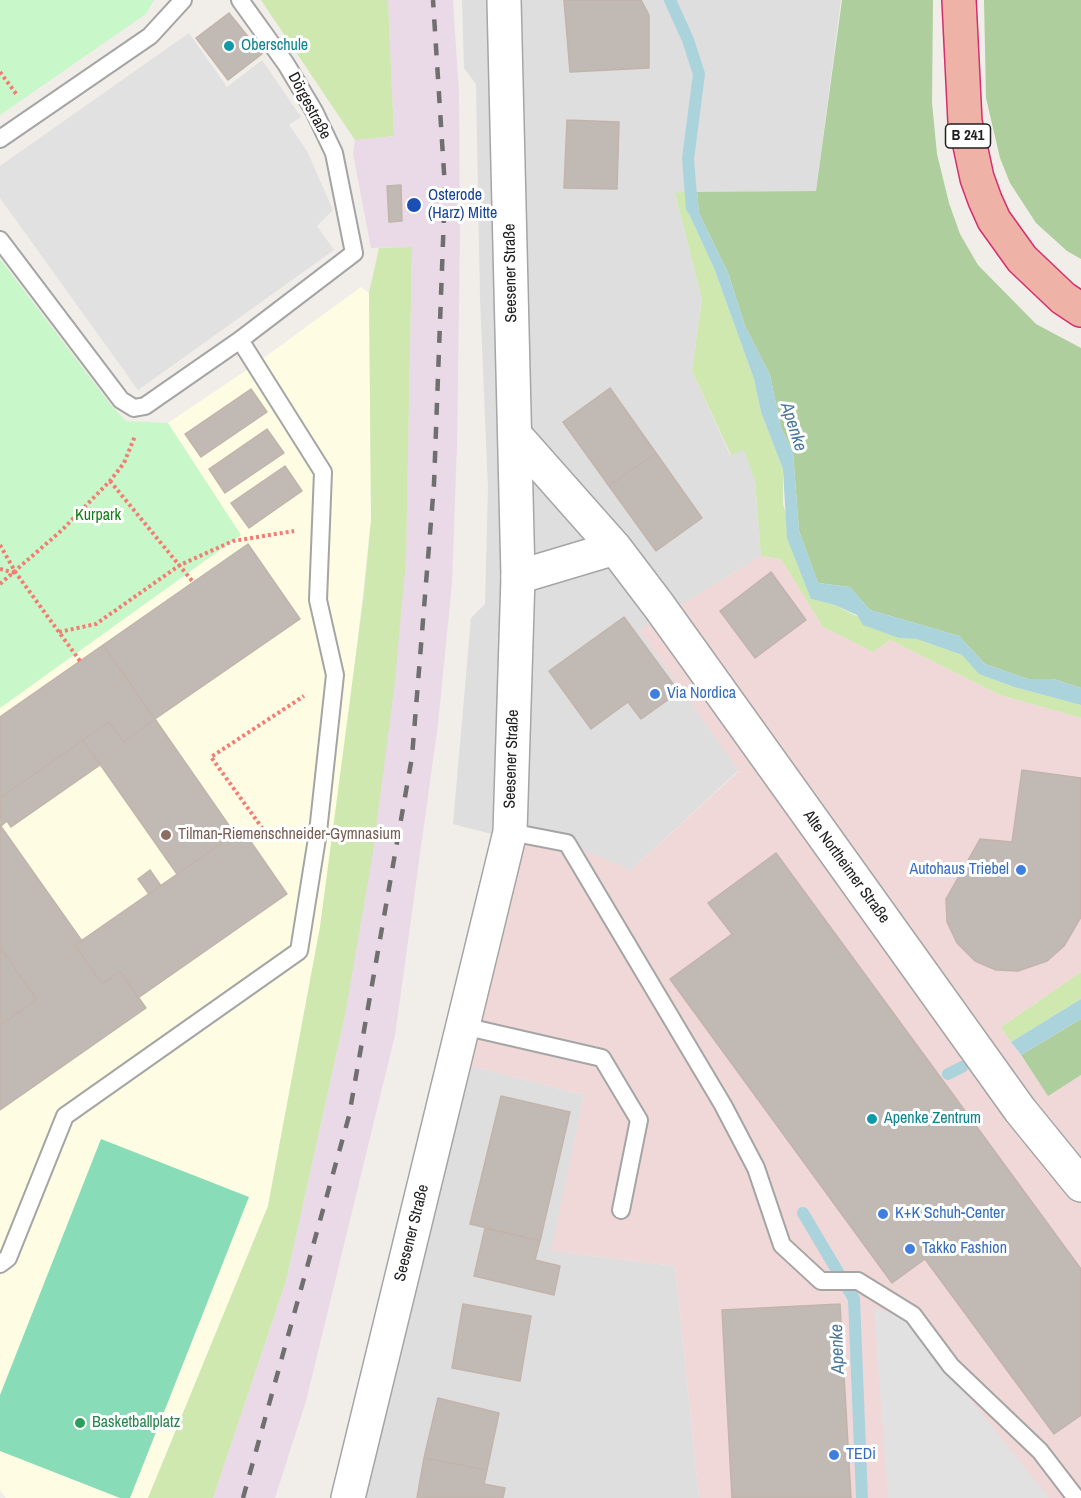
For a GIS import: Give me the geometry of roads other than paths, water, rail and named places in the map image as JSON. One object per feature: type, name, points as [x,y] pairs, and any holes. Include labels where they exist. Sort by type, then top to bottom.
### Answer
[{"type":"highway","name":"B 241","points":[[959,0],[965,122],[970,152],[977,178],[994,220],[1022,259]]},
{"type":"highway","points":[[1022,259],[1081,285]]},
{"type":"highway","points":[[1022,259],[1081,310]]},
{"type":"street","name":"Seesener Straße","points":[[348,1498],[510,832],[518,577],[504,0]]},
{"type":"street","name":"Alte Northeimer Straße","points":[[515,435],[615,548],[1013,1100],[1081,1185]]},
{"type":"street","points":[[518,577],[615,548]]},
{"type":"lane","points":[[0,139],[150,36],[183,0]]},
{"type":"lane","name":"Dörgestraße","points":[[240,0],[286,64],[314,111],[334,153],[354,253],[240,340]]},
{"type":"lane","points":[[0,240],[121,400],[134,408],[145,406],[240,340],[323,472],[318,600],[335,675],[318,832],[299,951],[65,1116],[8,1258],[0,1264]]},
{"type":"lane","points":[[510,832],[567,843],[751,1157],[782,1245],[821,1281],[858,1281],[913,1315],[951,1366],[1040,1451],[1076,1498]]},
{"type":"lane","points":[[463,1026],[602,1058],[639,1120],[621,1210]]},
{"type":"water","points":[[685,192],[697,192],[699,213],[728,273],[745,326],[770,375],[781,428],[793,452],[799,531],[818,583],[850,587],[870,610],[959,636],[985,664],[1028,679],[1054,679],[1081,688],[1081,705],[1014,687],[979,674],[962,655],[917,639],[899,638],[863,625],[857,615],[835,605],[811,599],[787,538],[783,469],[761,412],[754,379],[714,268],[688,212]]},
{"type":"water","points":[[1081,999],[1081,1019],[1021,1055],[1011,1042]]},
{"type":"waterway","name":"Apenke","points":[[670,0],[688,40],[699,74],[688,159],[692,208]]},
{"type":"waterway","name":"Apenke","points":[[948,1074],[962,1067]]},
{"type":"waterway","name":"Apenke","points":[[803,1213],[854,1299],[862,1498]]},
{"type":"railway","points":[[243,1498],[349,1116],[412,757],[434,484],[445,188],[433,0]]},
{"type":"place","name":"Oberschule","points":[[229,46]]},
{"type":"place","name":"Osterode (Harz) Mitte","points":[[414,205]]},
{"type":"place","name":"Via Nordica","points":[[655,694]]},
{"type":"place","name":"Tilman-Riemenschneider-Gymnasium","points":[[166,835]]},
{"type":"place","name":"Autohaus Triebel","points":[[1021,870]]},
{"type":"place","name":"Apenke Zentrum","points":[[872,1119]]},
{"type":"place","name":"K+K Schuh-Center","points":[[883,1214]]},
{"type":"place","name":"Takko Fashion","points":[[910,1249]]},
{"type":"place","name":"Basketballplatz","points":[[80,1423]]},
{"type":"place","name":"TEDi","points":[[834,1455]]},
{"type":"park label","name":"Kurpark","points":[[98,516]]}]
